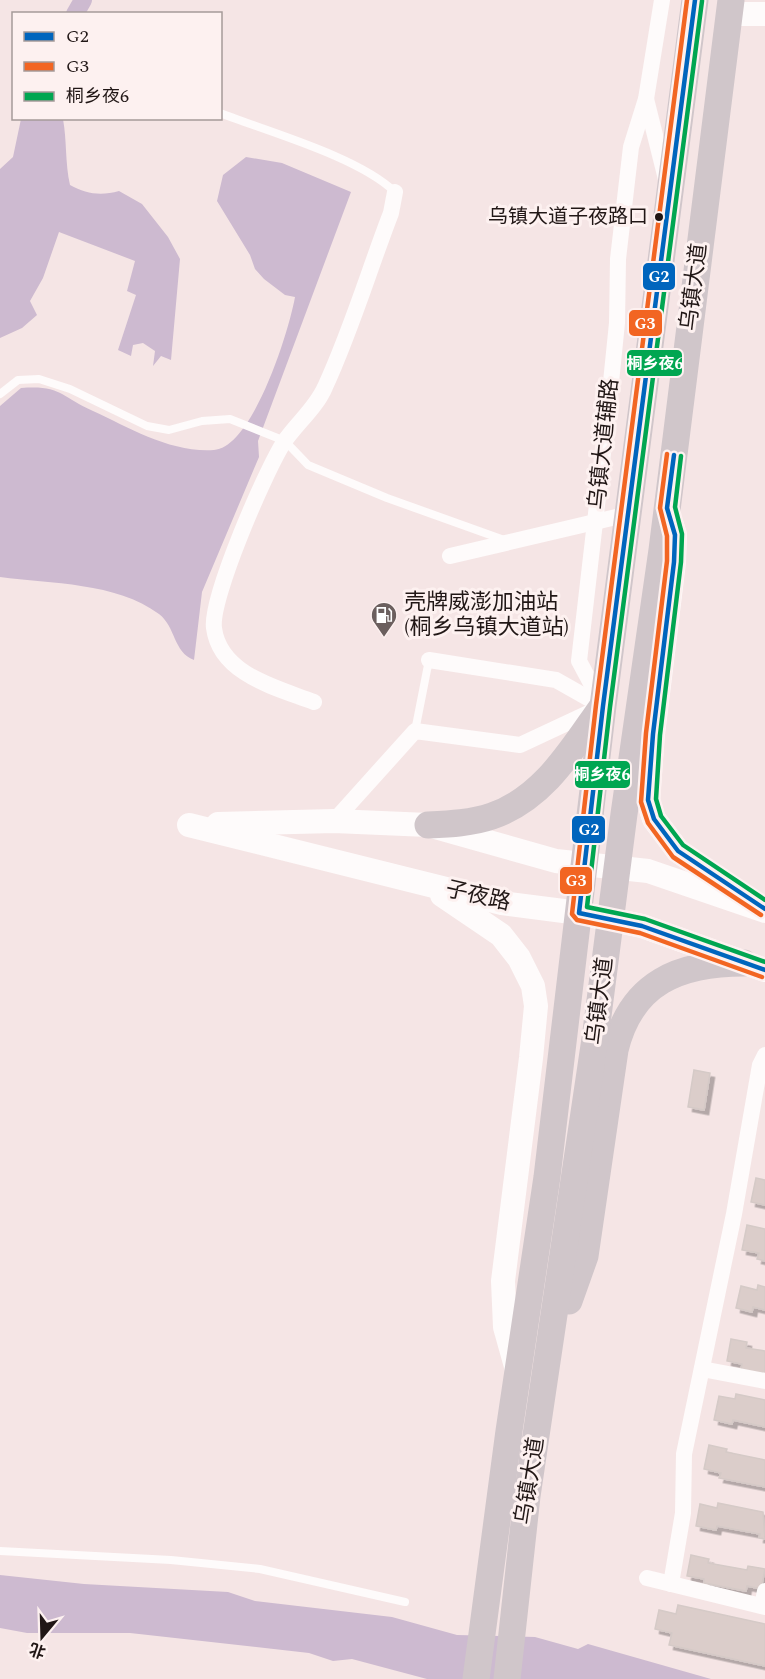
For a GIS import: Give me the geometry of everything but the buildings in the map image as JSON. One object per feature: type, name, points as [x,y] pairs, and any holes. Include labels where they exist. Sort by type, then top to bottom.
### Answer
[{"type":"main road","name":"乌镇大道","points":[[476,1679],[485,1602],[547,1177],[603,706],[695,0]]},
{"type":"main road","name":"乌镇大道","points":[[507,1679],[513,1608],[667,508],[730,7]]},
{"type":"main road","points":[[730,7],[764,9]]},
{"type":"main road","points":[[641,425],[676,430]]},
{"type":"main road","points":[[667,508],[675,535],[674,562],[652,734],[648,800],[654,819],[678,851],[765,910]]},
{"type":"main road","points":[[334,821],[428,825],[484,818],[516,805],[557,770],[603,706]]},
{"type":"main road","name":"子夜路","points":[[334,821],[189,825],[502,903],[611,918],[642,926],[754,966]]},
{"type":"main road","points":[[428,825],[532,856],[584,865],[617,866],[648,871],[765,910]]},
{"type":"main road","points":[[422,883],[501,935],[523,964],[533,986],[536,1006],[531,1058],[503,1281],[505,1327],[518,1371]]},
{"type":"main road","points":[[553,1335],[580,1275],[585,1256],[615,1050],[624,1021],[647,991],[664,979],[700,965],[754,966]]},
{"type":"street","name":"乌镇大道辅路","points":[[603,706],[579,661],[613,369],[618,259],[630,158],[646,99],[662,0]]},
{"type":"street","points":[[646,99],[670,196]]},
{"type":"street","points":[[315,702],[267,684],[238,669],[220,647],[214,628],[216,599],[268,472],[285,441],[325,389],[391,213],[395,192]]},
{"type":"street","points":[[450,556],[629,514]]},
{"type":"street","points":[[429,660],[556,680],[603,706]]},
{"type":"street","points":[[334,821],[415,731],[520,745],[603,706]]},
{"type":"street","points":[[671,1584],[683,1513],[684,1454],[734,1214],[760,1065],[765,1055]]},
{"type":"street","points":[[702,1369],[765,1381]]},
{"type":"street","points":[[647,1578],[764,1602]]},
{"type":"lane","points":[[222,114],[343,160],[382,179],[395,192]]},
{"type":"lane","points":[[0,394],[18,380],[39,379],[70,389],[147,426],[169,430],[202,421],[230,419],[285,441],[308,465],[387,498],[510,542]]},
{"type":"lane","points":[[415,731],[429,660]]},
{"type":"lane","points":[[0,1551],[171,1560],[260,1569],[405,1602]]},
{"type":"shaded area","points":[[21,120],[63,120],[70,185],[94,193],[119,191],[142,204],[168,237],[180,259],[171,360],[161,356],[153,366],[155,351],[143,343],[133,345],[131,356],[118,350],[136,295],[127,291],[135,261],[59,232],[43,278],[30,301],[37,315],[22,328],[0,338],[0,169],[13,157]]},
{"type":"shaded area","points":[[246,157],[282,163],[351,192],[258,441],[259,457],[202,592],[194,660],[182,651],[165,619],[142,604],[103,590],[82,586],[0,577],[0,406],[21,388],[53,390],[151,438],[182,448],[198,450],[214,450],[228,444],[242,430],[267,385],[277,360],[295,297],[285,295],[255,269],[250,255],[217,201],[223,175]]},
{"type":"shaded area","points":[[0,1575],[84,1584],[228,1592],[255,1601],[392,1617],[457,1635],[535,1637],[578,1649],[588,1644],[711,1679],[427,1679],[352,1659],[333,1661],[309,1653],[130,1633],[27,1633],[0,1628]]},
{"type":"waterway","points":[[76,12],[83,0]]},
{"type":"transit line","name":"G3","points":[[687,0],[596,705],[572,914],[577,920],[640,933],[762,977]]},
{"type":"transit line","name":"G2","points":[[695,0],[603,706],[579,913],[642,926],[765,970]]},
{"type":"transit line","name":"桐乡夜6","points":[[702,1],[610,707],[587,907],[645,919],[765,962]]},
{"type":"transit line","name":"G3","points":[[667,454],[660,508],[667,536],[667,561],[646,733],[641,802],[648,823],[673,857],[761,915]]},
{"type":"transit line","name":"G2","points":[[674,455],[667,508],[675,535],[674,562],[653,734],[648,800],[654,819],[678,851],[765,909]]},
{"type":"transit line","name":"桐乡夜6","points":[[681,456],[675,507],[682,534],[681,562],[660,735],[656,799],[661,816],[683,845],[765,900]]},
{"type":"place","name":"乌镇大道子夜路口","points":[[659,217]]},
{"type":"place","name":"壳牌威澎加油站 (桐乡乌镇大道站)","points":[[384,638]]}]
